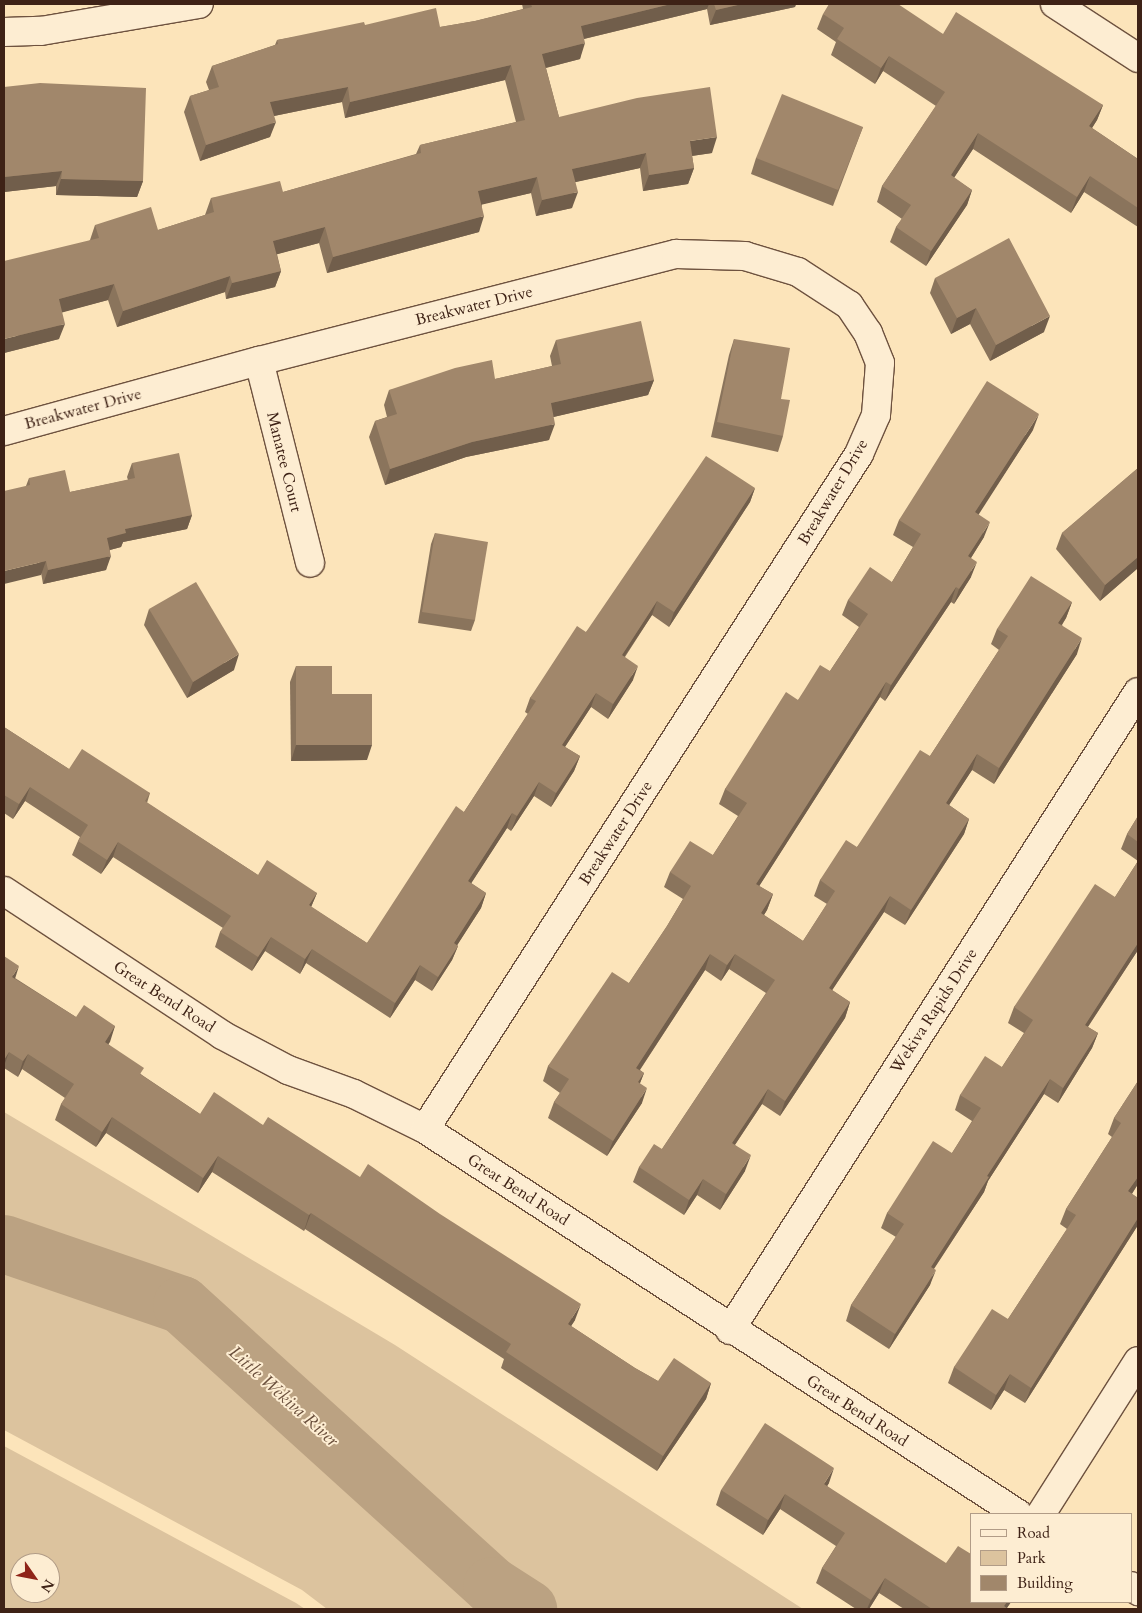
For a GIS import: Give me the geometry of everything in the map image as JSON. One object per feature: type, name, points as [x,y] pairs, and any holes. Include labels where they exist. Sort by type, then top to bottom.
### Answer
[{"type":"street","points":[[4,32],[41,31],[199,4]]},
{"type":"street","points":[[1055,4],[1138,58]]},
{"type":"street","name":"Breakwater Drive","points":[[4,431],[259,361],[676,254],[745,256],[798,272],[849,304],[868,333],[880,363],[876,416],[859,454],[425,1130]]},
{"type":"street","name":"Manatee Court","points":[[259,361],[310,563]]},
{"type":"street","name":"Wekiva Rapids Drive","points":[[730,1330],[1138,692]]},
{"type":"street","name":"Great Bend Road","points":[[4,892],[222,1036],[288,1070],[354,1094],[425,1130],[730,1330],[1016,1513]]},
{"type":"street","points":[[1042,1513],[1138,1361]]},
{"type":"green space","points":[[4,1112],[395,1345],[803,1609],[327,1609],[302,1590],[4,1430]]},
{"type":"green space","points":[[4,1446],[296,1603],[305,1609],[4,1609]]},
{"type":"building","points":[[531,4],[671,4],[581,26],[585,43],[542,54],[559,117],[637,98],[710,87],[717,137],[690,141],[694,168],[649,175],[646,153],[572,169],[578,192],[542,200],[537,177],[478,191],[484,216],[333,257],[325,227],[273,241],[281,271],[232,283],[230,276],[123,311],[114,284],[59,299],[65,324],[4,339],[4,261],[99,238],[95,225],[151,207],[158,230],[214,212],[211,198],[280,181],[283,192],[421,153],[420,145],[525,120],[511,65],[350,102],[348,87],[270,102],[276,122],[206,145],[190,96],[219,87],[212,66],[278,44],[277,40],[364,22],[365,25],[436,8],[440,27],[475,21],[532,7]]},
{"type":"building","points":[[714,4],[742,4],[716,10]]},
{"type":"building","points":[[829,4],[898,4],[943,34],[956,12],[1103,105],[1089,126],[1138,159],[1138,208],[1090,176],[1077,197],[978,133],[951,175],[972,190],[931,251],[896,227],[911,205],[882,186],[945,92],[889,56],[881,68],[837,39],[844,28],[823,14]]},
{"type":"building","points":[[40,83],[146,88],[143,181],[61,179],[62,171],[4,177],[4,87]]},
{"type":"building","points":[[782,94],[863,127],[838,190],[756,158]]},
{"type":"building","points":[[1009,238],[1050,316],[996,345],[976,308],[957,318],[935,278]]},
{"type":"building","points":[[641,321],[654,380],[551,403],[555,424],[472,442],[390,469],[375,421],[397,414],[389,390],[455,368],[492,360],[495,379],[561,364],[556,340]]},
{"type":"building","points":[[734,339],[790,348],[781,399],[790,400],[783,436],[717,422]]},
{"type":"building","points":[[987,381],[1039,414],[975,512],[990,522],[968,556],[977,562],[959,589],[956,587],[891,685],[886,682],[756,884],[773,894],[761,913],[803,941],[835,891],[820,880],[846,840],[857,847],[920,750],[930,756],[1008,636],[997,629],[1031,576],[1072,602],[1058,623],[1082,638],[999,768],[977,754],[946,803],[969,819],[911,910],[890,896],[829,988],[850,1002],[785,1101],[768,1089],[732,1143],[751,1155],[726,1194],[703,1179],[689,1200],[639,1167],[654,1144],[662,1149],[775,980],[735,954],[727,965],[710,954],[636,1068],[644,1073],[638,1082],[647,1088],[613,1141],[554,1102],[569,1079],[548,1066],[612,972],[629,983],[667,926],[691,886],[670,872],[690,841],[713,855],[747,803],[725,789],[786,692],[798,700],[820,665],[830,671],[868,614],[848,600],[870,567],[892,582],[921,534],[899,520]]},
{"type":"building","points":[[179,453],[192,515],[125,529],[126,533],[107,538],[111,556],[48,570],[46,561],[4,571],[4,491],[30,485],[29,478],[65,470],[70,492],[135,478],[132,463]]},
{"type":"building","points":[[706,456],[755,488],[674,612],[657,601],[622,655],[638,666],[613,704],[596,693],[562,745],[580,756],[556,793],[539,782],[517,816],[512,813],[468,881],[486,893],[454,943],[458,946],[438,977],[420,965],[395,1003],[312,949],[305,959],[271,937],[258,957],[220,932],[231,916],[118,842],[107,860],[78,841],[88,825],[30,787],[19,804],[4,795],[4,727],[69,769],[82,749],[150,793],[145,801],[258,875],[267,860],[317,893],[309,905],[367,943],[456,806],[464,812],[536,701],[530,698],[577,626],[586,632]]},
{"type":"building","points":[[1138,468],[1138,557],[1105,585],[1062,533]]},
{"type":"building","points":[[435,533],[488,542],[475,620],[422,612]]},
{"type":"building","points":[[196,582],[239,654],[193,682],[149,609]]},
{"type":"building","points":[[296,666],[332,666],[332,694],[372,694],[372,745],[296,745]]},
{"type":"building","points":[[1138,816],[1138,842],[1127,834]]},
{"type":"building","points":[[1138,861],[1138,943],[1085,1025],[1098,1033],[1063,1088],[1050,1079],[931,1267],[936,1270],[895,1334],[851,1305],[904,1224],[887,1213],[933,1141],[952,1153],[981,1108],[960,1095],[985,1056],[1002,1067],[1033,1020],[1014,1007],[1095,884],[1115,897]]},
{"type":"building","points":[[4,956],[19,966],[12,977],[76,1017],[84,1005],[115,1026],[105,1042],[144,1068],[140,1074],[200,1114],[214,1092],[263,1125],[268,1117],[360,1177],[368,1164],[440,1214],[581,1304],[568,1324],[635,1368],[658,1381],[674,1358],[711,1383],[663,1456],[506,1352],[511,1344],[311,1213],[309,1215],[218,1156],[203,1178],[112,1117],[102,1132],[61,1104],[74,1084],[28,1054],[23,1061],[9,1052],[4,1060]]},
{"type":"building","points":[[1138,1081],[1138,1177],[1128,1191],[1138,1198],[1138,1218],[1031,1388],[1010,1374],[996,1395],[954,1367],[992,1309],[1008,1319],[1076,1215],[1066,1209],[1121,1123],[1114,1118]]},
{"type":"building","points":[[765,1423],[834,1468],[824,1484],[946,1563],[958,1546],[970,1553],[970,1603],[1006,1603],[1004,1606],[1008,1609],[932,1609],[885,1578],[871,1600],[822,1568],[845,1533],[785,1494],[768,1520],[721,1490]]},
{"type":"waterway","name":"Little Wekiva River","points":[[4,1244],[182,1305],[492,1586],[528,1609]]}]
